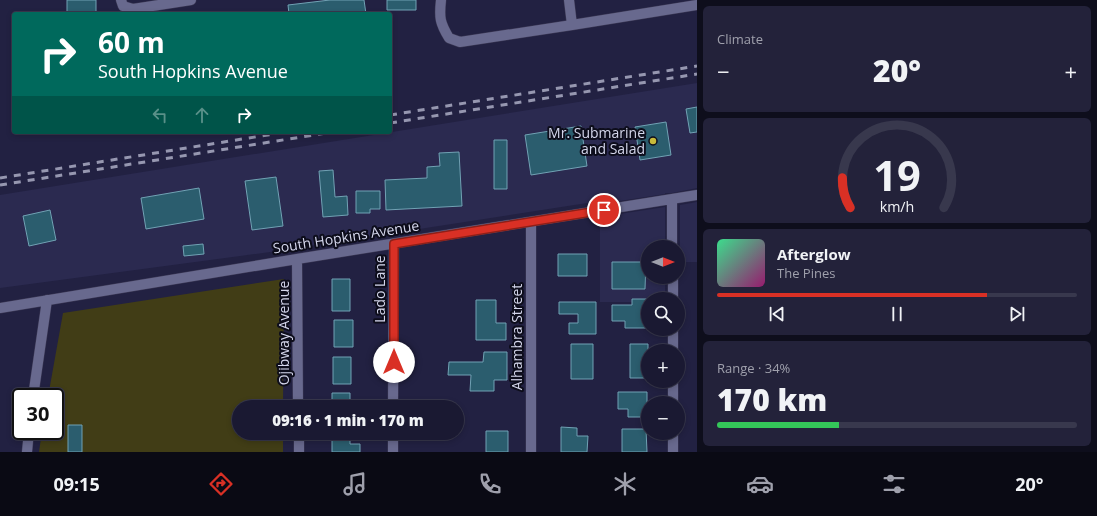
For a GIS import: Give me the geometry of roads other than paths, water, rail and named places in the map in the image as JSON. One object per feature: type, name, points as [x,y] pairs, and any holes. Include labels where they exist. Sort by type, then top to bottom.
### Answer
[{"type":"street","points":[[120,0],[123,6],[133,9],[191,0]]},
{"type":"street","points":[[441,0],[439,12],[442,25],[449,38],[460,42],[697,5]]},
{"type":"street","points":[[569,0],[572,25]]},
{"type":"street","name":"South Hopkins Avenue","points":[[0,308],[697,195]]},
{"type":"street","points":[[672,199],[672,240]]},
{"type":"street","name":"Alhambra Street","points":[[531,222],[532,452]]},
{"type":"street","name":"Lado Lane","points":[[393,400],[394,244]]},
{"type":"street","name":"Ojibway Avenue","points":[[298,259],[298,400]]},
{"type":"street","points":[[34,388],[47,300]]},
{"type":"street","points":[[26,452],[28,440]]},
{"type":"street","points":[[299,440],[299,452]]},
{"type":"street","points":[[393,440],[393,452]]},
{"type":"street","points":[[673,440],[673,452]]},
{"type":"railway","points":[[392,115],[697,66]]},
{"type":"railway","points":[[392,123],[697,74]]},
{"type":"railway","points":[[0,178],[274,134]]},
{"type":"railway","points":[[0,185],[320,134]]},
{"type":"place","name":"Mr. Submarine and Salad","points":[[653,141]]}]
